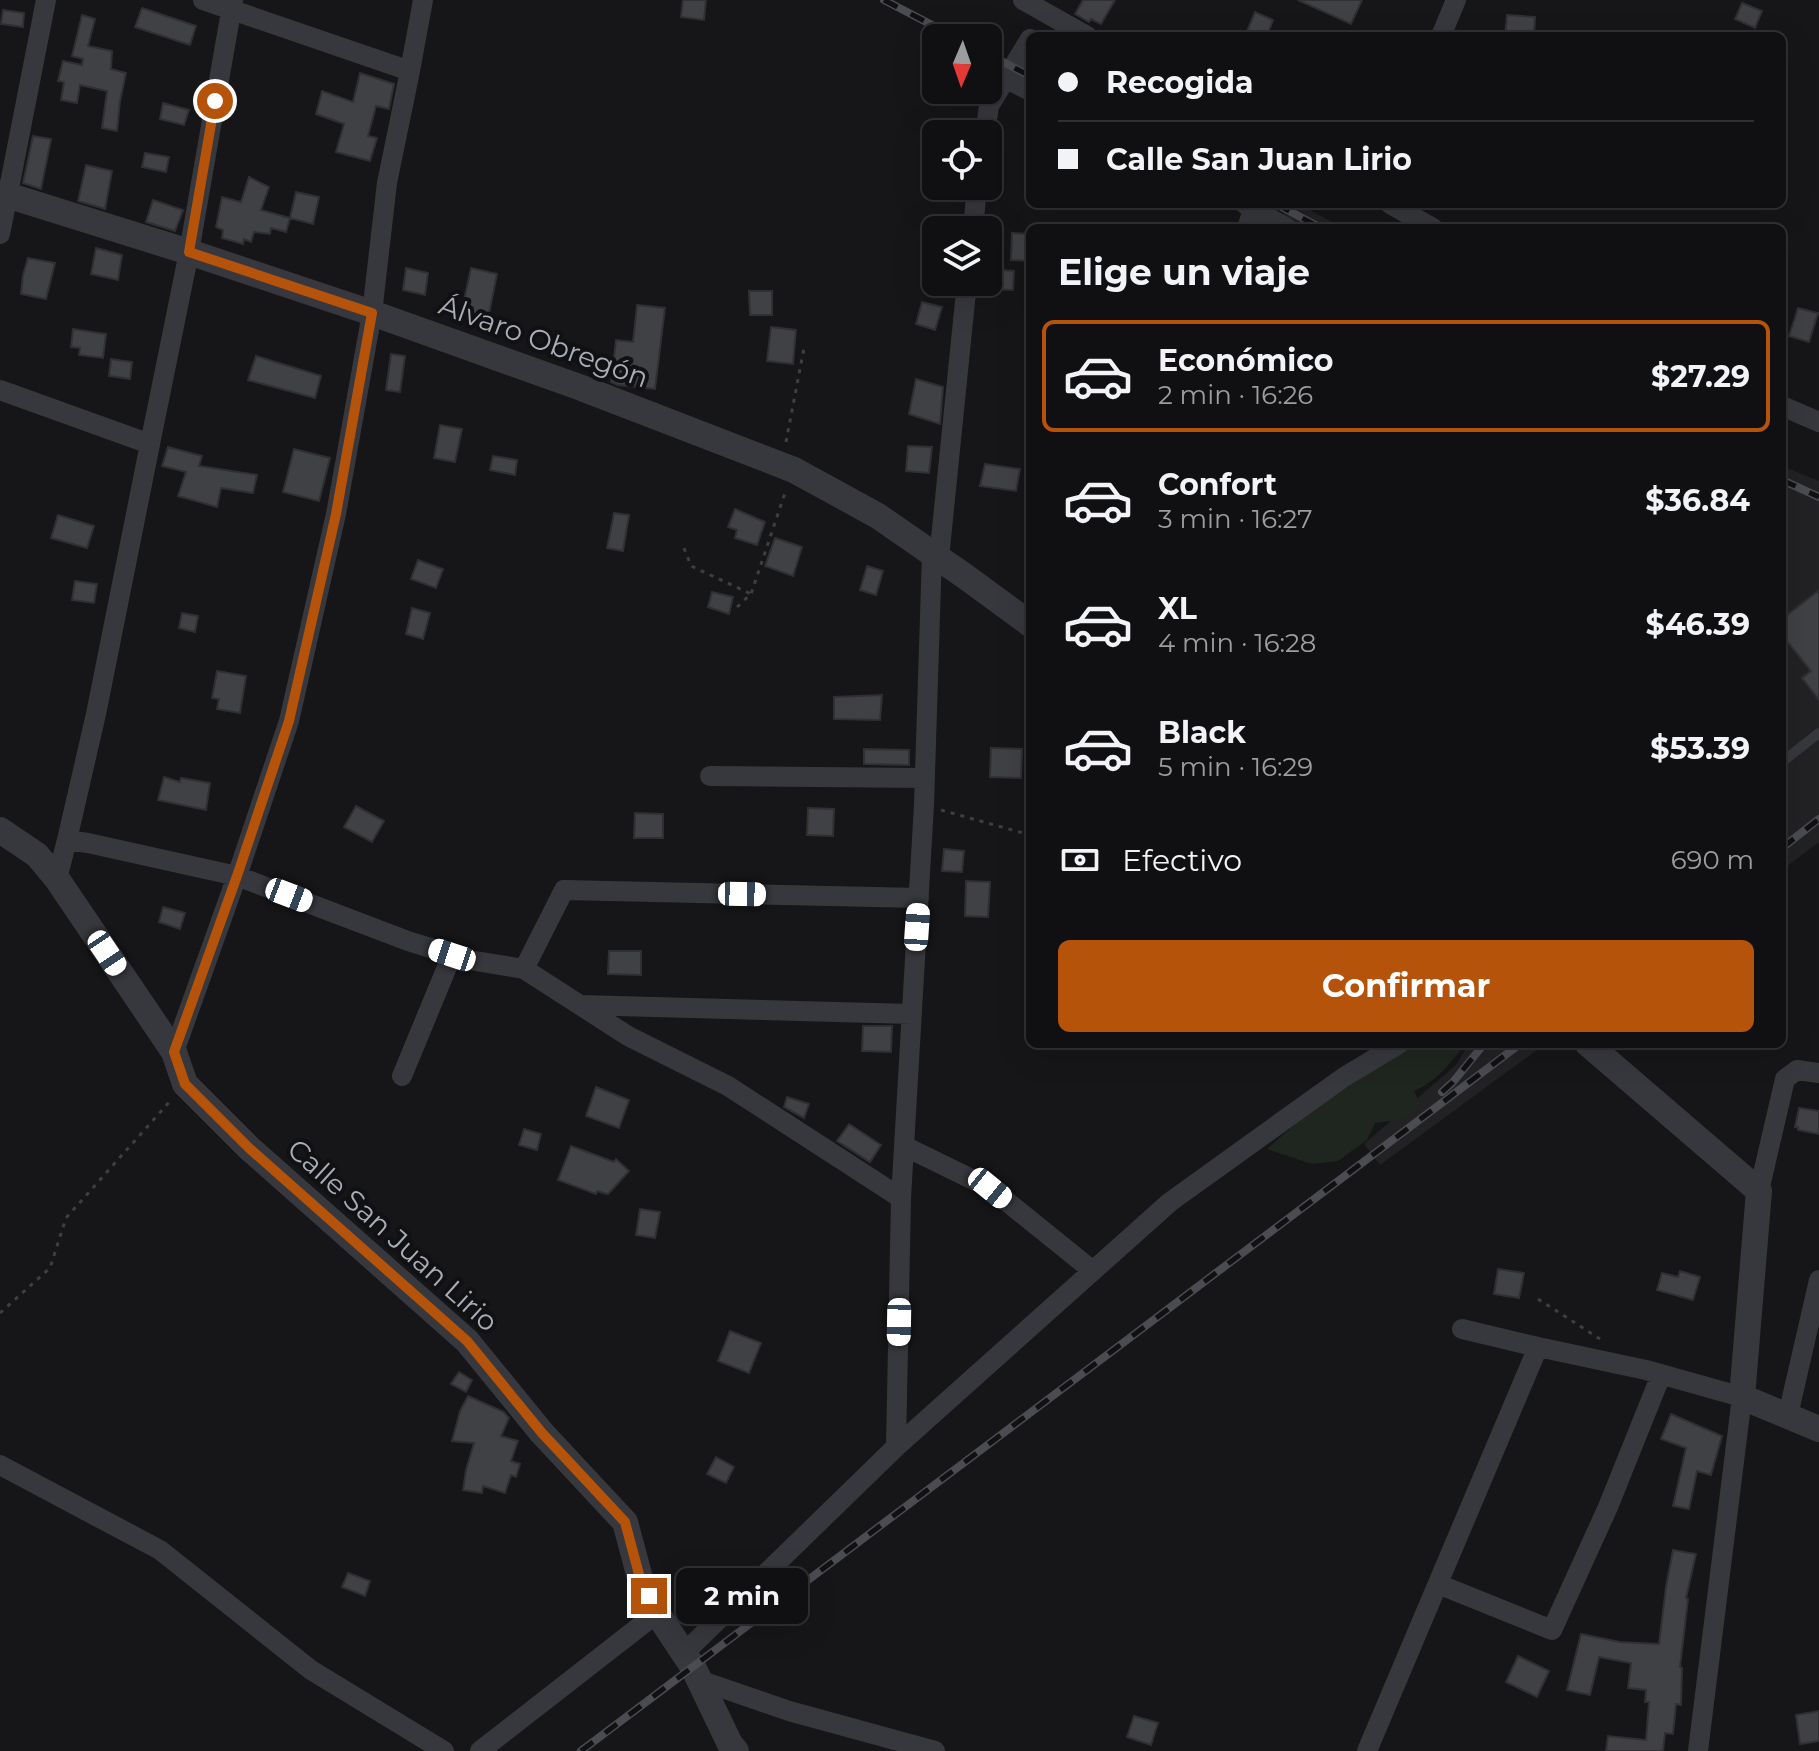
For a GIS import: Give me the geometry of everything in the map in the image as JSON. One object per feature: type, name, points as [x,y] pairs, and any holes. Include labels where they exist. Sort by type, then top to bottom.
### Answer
[{"type":"street","points":[[0,234],[3,194],[46,0]]},
{"type":"street","points":[[203,0],[232,5],[410,71]]},
{"type":"street","points":[[174,1052],[289,721],[336,514],[372,313],[387,183],[423,0]]},
{"type":"street","points":[[1023,0],[1050,6],[1082,32]]},
{"type":"street","points":[[1443,32],[1456,0]]},
{"type":"street","points":[[57,879],[96,714],[189,252],[232,5]]},
{"type":"street","points":[[1035,32],[1050,6]]},
{"type":"street","points":[[987,120],[989,106],[1026,46]]},
{"type":"street","points":[[1005,78],[1026,89]]},
{"type":"street","name":"Álvaro Obregón","points":[[3,194],[372,313],[579,387],[788,468],[878,516],[1026,621]]},
{"type":"street","points":[[1397,208],[1426,224]]},
{"type":"street","points":[[1250,211],[1278,224]]},
{"type":"street","points":[[896,1447],[901,1198],[936,555],[965,296]]},
{"type":"street","points":[[0,390],[150,444]]},
{"type":"street","points":[[1786,408],[1819,422]]},
{"type":"street","points":[[710,776],[925,778]]},
{"type":"street","name":"Calle San Juan Lirio","points":[[0,830],[37,855],[57,879],[174,1052],[185,1084],[249,1148],[467,1341],[542,1433],[625,1522],[640,1578],[736,1751]]},
{"type":"street","points":[[67,840],[237,876],[408,941],[469,960],[524,969],[628,1036],[728,1086],[901,1198]]},
{"type":"street","points":[[524,969],[564,890],[919,898]]},
{"type":"street","points":[[402,1076],[452,955]]},
{"type":"street","points":[[580,1005],[912,1014]]},
{"type":"street","points":[[684,1653],[896,1447],[1170,1202],[1344,1077],[1392,1048]]},
{"type":"street","points":[[1593,1048],[1759,1191]]},
{"type":"street","points":[[1702,1750],[1742,1397],[1759,1191],[1785,1079],[1797,1070],[1819,1073]]},
{"type":"street","points":[[904,1146],[990,1188],[1093,1271]]},
{"type":"street","points":[[1788,1415],[1819,1280]]},
{"type":"street","points":[[1462,1329],[1742,1397],[1819,1429]]},
{"type":"street","points":[[1367,1751],[1538,1347]]},
{"type":"street","points":[[1438,1584],[1552,1630],[1608,1507],[1661,1375]]},
{"type":"street","points":[[0,1465],[160,1550],[311,1670],[444,1751]]},
{"type":"street","points":[[480,1751],[657,1613]]},
{"type":"street","points":[[699,1680],[789,1711],[935,1751]]},
{"type":"lane","points":[[1786,759],[1819,733]]},
{"type":"path","points":[[737,607],[751,594],[779,508],[788,468],[804,348]]},
{"type":"path","points":[[684,548],[691,566],[751,594]]},
{"type":"path","points":[[924,805],[1026,834]]},
{"type":"path","points":[[0,1313],[50,1268],[66,1218],[185,1084]]},
{"type":"path","points":[[1538,1299],[1601,1340]]},
{"type":"shaded area","points":[[1287,208],[1306,208],[1336,224],[1285,224],[1280,221]]},
{"type":"shaded area","points":[[1786,468],[1819,481],[1819,842],[1786,867]]},
{"type":"shaded area","points":[[1407,1048],[1462,1048],[1436,1077],[1414,1091],[1420,1103],[1404,1119],[1375,1123],[1367,1140],[1338,1161],[1312,1164],[1267,1149],[1316,1106]]},
{"type":"shaded area","points":[[1467,1048],[1540,1048],[1380,1165],[1364,1144],[1456,1065]]},
{"type":"building","points":[[683,0],[706,0],[704,20],[681,17]]},
{"type":"building","points":[[1083,0],[1115,0],[1101,24],[1091,19],[1089,22],[1075,14]]},
{"type":"building","points":[[1298,0],[1362,0],[1351,24]]},
{"type":"building","points":[[1742,3],[1762,11],[1755,28],[1735,19]]},
{"type":"building","points":[[142,8],[196,26],[190,45],[135,27]]},
{"type":"building","points":[[3,10],[24,13],[23,27],[1,24]]},
{"type":"building","points":[[1255,12],[1273,20],[1268,32],[1247,32]]},
{"type":"building","points":[[82,15],[95,19],[88,46],[112,51],[111,69],[126,73],[117,131],[102,128],[107,91],[80,85],[77,103],[61,100],[64,82],[58,81],[63,61],[82,65],[83,59],[72,56]]},
{"type":"building","points":[[1507,15],[1535,17],[1534,32],[1505,32]]},
{"type":"building","points":[[360,73],[394,84],[389,109],[376,106],[368,136],[377,138],[370,161],[336,152],[344,124],[316,114],[322,91],[353,102]]},
{"type":"building","points":[[163,103],[189,110],[184,125],[160,119]]},
{"type":"building","points":[[33,136],[51,139],[41,189],[23,183]]},
{"type":"building","points":[[145,153],[169,157],[166,172],[142,167]]},
{"type":"building","points":[[86,165],[112,171],[105,209],[78,201]]},
{"type":"building","points":[[249,177],[269,187],[261,210],[290,218],[286,232],[271,228],[270,234],[254,232],[251,242],[244,239],[243,244],[222,238],[223,230],[216,227],[222,197],[241,202]]},
{"type":"building","points":[[296,192],[319,197],[313,224],[290,218]]},
{"type":"building","points":[[153,200],[183,210],[175,231],[146,222]]},
{"type":"building","points":[[1012,233],[1026,234],[1026,261],[1011,260]]},
{"type":"building","points":[[96,248],[122,255],[118,280],[91,274]]},
{"type":"building","points":[[28,258],[55,263],[46,299],[21,294]]},
{"type":"building","points":[[406,268],[428,273],[425,295],[403,290]]},
{"type":"building","points":[[471,268],[497,274],[487,324],[460,319]]},
{"type":"building","points":[[1002,270],[1014,271],[1013,290],[1002,290]]},
{"type":"building","points":[[749,291],[772,291],[772,315],[750,315]]},
{"type":"building","points":[[922,302],[942,307],[935,330],[916,324]]},
{"type":"building","points":[[637,305],[665,308],[655,389],[611,382],[616,340],[633,342]]},
{"type":"building","points":[[1798,308],[1818,313],[1809,342],[1789,336]]},
{"type":"building","points":[[771,327],[796,330],[793,364],[767,361]]},
{"type":"building","points":[[73,329],[106,334],[103,358],[79,355],[80,348],[71,347]]},
{"type":"building","points":[[391,354],[405,356],[400,392],[386,390]]},
{"type":"building","points":[[256,356],[321,376],[315,398],[248,380]]},
{"type":"building","points":[[111,359],[132,362],[130,379],[109,376]]},
{"type":"building","points":[[916,379],[943,387],[940,424],[909,414]]},
{"type":"building","points":[[440,425],[462,429],[455,462],[434,458]]},
{"type":"building","points":[[908,446],[932,447],[929,473],[906,471]]},
{"type":"building","points":[[168,447],[202,456],[199,466],[257,475],[253,493],[221,488],[217,507],[178,496],[186,472],[162,466]]},
{"type":"building","points":[[294,449],[330,458],[319,501],[283,492]]},
{"type":"building","points":[[493,456],[517,460],[515,475],[490,470]]},
{"type":"building","points":[[985,464],[1020,469],[1016,491],[980,486]]},
{"type":"building","points":[[735,509],[765,522],[757,545],[735,538],[737,530],[728,527]]},
{"type":"building","points":[[614,513],[629,515],[623,551],[607,548]]},
{"type":"building","points":[[58,515],[94,526],[87,548],[51,538]]},
{"type":"building","points":[[775,538],[802,547],[793,576],[765,566]]},
{"type":"building","points":[[418,560],[443,569],[436,588],[411,579]]},
{"type":"building","points":[[867,566],[883,571],[876,595],[860,590]]},
{"type":"building","points":[[75,581],[97,584],[94,603],[72,600]]},
{"type":"building","points":[[1819,590],[1819,700],[1802,678],[1811,671],[1786,640],[1786,616]]},
{"type":"building","points":[[712,592],[733,597],[729,614],[708,607]]},
{"type":"building","points":[[412,608],[430,613],[423,639],[406,634]]},
{"type":"building","points":[[182,613],[198,616],[195,632],[179,628]]},
{"type":"building","points":[[217,671],[246,676],[240,713],[217,709],[219,699],[212,698]]},
{"type":"building","points":[[882,695],[880,720],[834,719],[834,697]]},
{"type":"building","points":[[991,748],[1022,749],[1021,778],[990,777]]},
{"type":"building","points":[[864,749],[909,750],[909,765],[864,764]]},
{"type":"building","points":[[164,777],[180,782],[181,778],[210,783],[206,810],[158,800]]},
{"type":"building","points":[[356,806],[384,821],[372,842],[344,827]]},
{"type":"building","points":[[808,808],[834,809],[833,836],[807,835]]},
{"type":"building","points":[[635,813],[663,814],[663,838],[634,838]]},
{"type":"building","points":[[944,849],[964,851],[962,872],[942,871]]},
{"type":"building","points":[[966,881],[990,882],[988,917],[965,916]]},
{"type":"building","points":[[163,907],[185,913],[180,929],[159,922]]},
{"type":"building","points":[[609,951],[641,951],[641,975],[608,974]]},
{"type":"building","points":[[863,1026],[892,1026],[891,1052],[862,1051]]},
{"type":"building","points":[[596,1087],[629,1100],[619,1128],[586,1116]]},
{"type":"building","points":[[787,1097],[809,1104],[804,1118],[784,1107]]},
{"type":"building","points":[[1799,1108],[1819,1111],[1819,1134],[1795,1127]]},
{"type":"building","points":[[849,1124],[881,1145],[870,1162],[837,1141]]},
{"type":"building","points":[[524,1129],[541,1134],[537,1150],[519,1145]]},
{"type":"building","points":[[571,1146],[614,1162],[616,1159],[629,1171],[608,1194],[597,1191],[596,1194],[558,1180]]},
{"type":"building","points":[[640,1209],[660,1212],[655,1238],[636,1235]]},
{"type":"building","points":[[1498,1269],[1524,1273],[1519,1298],[1494,1294]]},
{"type":"building","points":[[1680,1271],[1700,1277],[1693,1300],[1657,1290],[1662,1273],[1678,1277]]},
{"type":"building","points":[[730,1331],[761,1343],[749,1373],[718,1361]]},
{"type":"building","points":[[459,1372],[472,1380],[466,1392],[451,1384]]},
{"type":"building","points":[[468,1396],[504,1412],[509,1418],[501,1436],[518,1441],[511,1461],[520,1464],[516,1477],[511,1475],[505,1493],[483,1486],[482,1493],[463,1490],[474,1443],[452,1441],[460,1411]]},
{"type":"building","points":[[1671,1414],[1722,1436],[1711,1475],[1697,1471],[1689,1509],[1673,1506],[1686,1448],[1661,1439]]},
{"type":"building","points":[[716,1457],[734,1467],[726,1483],[707,1474]]},
{"type":"building","points":[[1673,1550],[1696,1554],[1686,1598],[1680,1667],[1681,1705],[1676,1704],[1673,1734],[1665,1733],[1663,1751],[1606,1751],[1608,1736],[1646,1740],[1649,1702],[1645,1702],[1646,1690],[1628,1688],[1631,1663],[1599,1657],[1590,1695],[1567,1690],[1581,1634],[1620,1642],[1659,1644]]},
{"type":"building","points":[[348,1573],[370,1581],[365,1596],[342,1587]]},
{"type":"building","points":[[1518,1656],[1549,1671],[1537,1697],[1506,1682]]},
{"type":"building","points":[[1819,1711],[1819,1741],[1800,1744],[1796,1715]]},
{"type":"building","points":[[1134,1716],[1158,1723],[1151,1745],[1127,1737]]},
{"type":"railway","points":[[884,0],[930,24]]},
{"type":"railway","points":[[1002,61],[1026,74]]},
{"type":"railway","points":[[1284,208],[1314,224]]},
{"type":"railway","points":[[1786,482],[1819,497]]},
{"type":"railway","points":[[1786,845],[1819,819]]},
{"type":"railway","points":[[1442,1092],[1481,1048]]},
{"type":"railway","points":[[581,1751],[1515,1048]]},
{"type":"route","points":[[215,101],[189,252],[372,313],[336,514],[289,721],[174,1052],[185,1084],[249,1148],[467,1341],[542,1433],[625,1522],[640,1578],[649,1596]]}]
